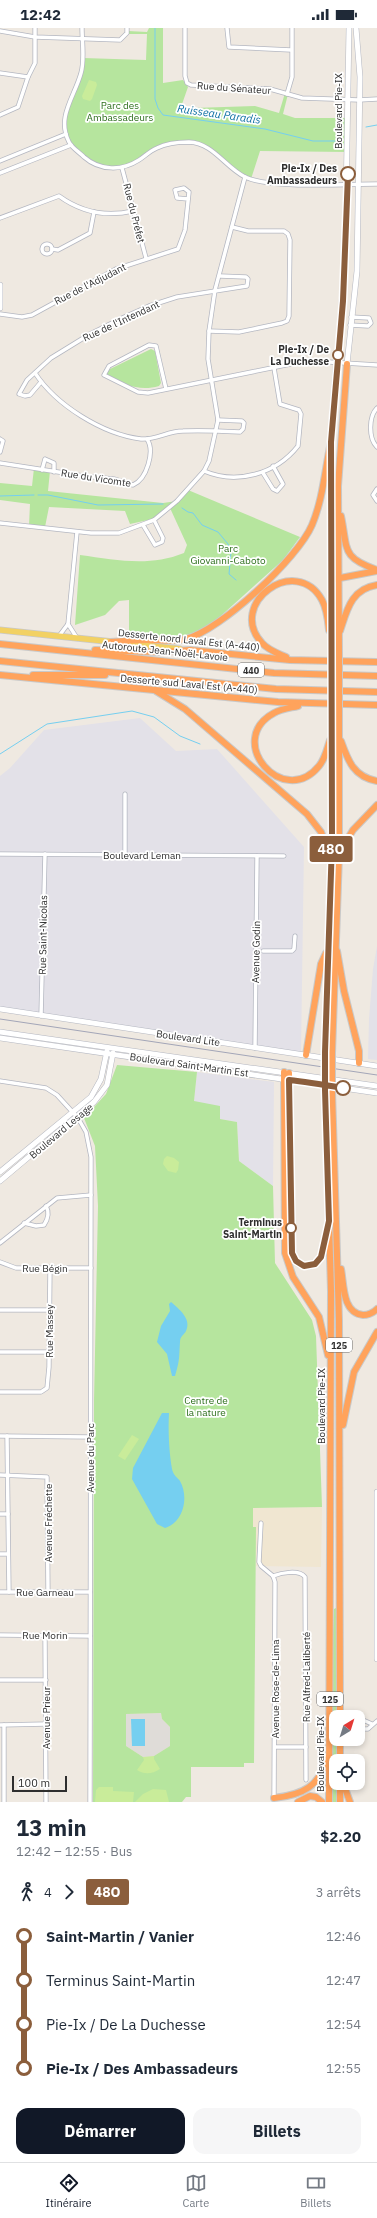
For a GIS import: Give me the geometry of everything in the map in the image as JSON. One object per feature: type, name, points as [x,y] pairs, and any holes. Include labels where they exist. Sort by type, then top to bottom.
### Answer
[{"type":"highway","name":"Boulevard Pie-IX","points":[[337,364],[331,442],[332,580],[336,714],[339,736],[339,855],[335,940],[332,1091],[337,1252],[340,1439],[340,1710]]},
{"type":"highway","name":"Boulevard Pie-IX","points":[[334,651],[339,637],[338,500],[347,364]]},
{"type":"highway","points":[[334,400],[339,398],[344,402]]},
{"type":"highway","points":[[111,642],[174,641],[200,634],[221,621],[274,574],[296,551],[312,525],[320,496],[331,442]]},
{"type":"highway","points":[[338,500],[349,553],[357,562],[377,571]]},
{"type":"highway","points":[[332,580],[377,571]]},
{"type":"highway","points":[[290,660],[262,643],[256,633],[253,622],[254,610],[261,596],[270,588],[281,582],[294,581],[305,584],[320,597],[326,611],[334,651]]},
{"type":"highway","points":[[339,637],[345,613],[351,600],[363,589],[377,585]]},
{"type":"highway","name":"Autoroute Jean-Noël-Lavoie","points":[[0,644],[274,673],[377,676]]},
{"type":"highway","points":[[58,650],[160,652],[190,650]]},
{"type":"highway","name":"Desserte nord Laval Est (A-440)","points":[[190,650],[290,660],[375,661]]},
{"type":"highway","name":"440","points":[[0,661],[284,689],[377,693]]},
{"type":"highway","points":[[9,676],[134,674]]},
{"type":"highway","name":"Desserte sud Laval Est (A-440)","points":[[0,675],[156,691],[306,704],[377,705]]},
{"type":"highway","points":[[156,691],[185,709],[307,814],[321,832],[331,857]]},
{"type":"highway","points":[[306,704],[275,712],[262,724],[256,734],[255,748],[264,767],[283,778],[296,779],[308,775],[321,763],[332,735]]},
{"type":"highway","name":"Boulevard Pie-IX","points":[[330,1710],[331,1366],[325,1052],[331,857],[332,735],[336,714]]},
{"type":"highway","points":[[339,736],[347,758],[353,768],[362,776],[377,781]]},
{"type":"highway","points":[[339,855],[353,830],[377,805]]},
{"type":"highway","points":[[335,940],[360,1063]]},
{"type":"highway","points":[[306,1055],[321,964],[328,949]]},
{"type":"highway","points":[[286,1076],[292,1252],[298,1263],[309,1266],[320,1260],[329,1221]]},
{"type":"highway","points":[[286,1076],[285,1253],[293,1277],[320,1321],[331,1366]]},
{"type":"highway","points":[[337,1252],[348,1306],[354,1312],[362,1315],[370,1314],[377,1309]]},
{"type":"highway","points":[[340,1439],[354,1372],[377,1332]]},
{"type":"highway","name":"Boulevard Pie-IX","points":[[330,1746],[330,1802]]},
{"type":"highway","points":[[274,1800],[301,1791],[315,1784],[324,1770],[330,1746]]},
{"type":"highway","name":"Boulevard Pie-IX","points":[[340,1802],[341,1790]]},
{"type":"highway","points":[[345,1790],[350,1802]]},
{"type":"highway","points":[[298,1802],[310,1796],[316,1797],[322,1802]]},
{"type":"main road","name":"Desserte nord Laval Est (A-440)","points":[[0,630],[190,650]]},
{"type":"street","points":[[0,115],[18,107],[28,77],[35,64],[35,28]]},
{"type":"street","points":[[82,28],[83,63],[81,74],[65,113],[66,134],[71,145],[89,162],[110,168],[122,168],[139,160],[157,148],[171,143],[190,142],[209,149],[245,177],[266,182],[377,184]]},
{"type":"street","points":[[0,31],[36,37],[120,40],[126,33],[127,28]]},
{"type":"street","name":"Rue du Sénateur","points":[[185,28],[185,76],[187,83],[195,86],[270,89],[302,98],[359,100],[377,99]]},
{"type":"street","points":[[227,28],[228,47],[291,50]]},
{"type":"street","points":[[287,94],[292,77],[292,28]]},
{"type":"street","name":"Boulevard Pie-IX","points":[[337,364],[343,301],[348,184],[347,99],[349,28]]},
{"type":"street","name":"Boulevard Pie-IX","points":[[347,364],[350,317],[357,271],[360,78],[356,28]]},
{"type":"street","points":[[0,72],[28,77]]},
{"type":"street","points":[[0,161],[66,134]]},
{"type":"street","points":[[0,173],[71,145]]},
{"type":"street","name":"Rue du Préfet","points":[[122,168],[146,258]]},
{"type":"street","points":[[0,523],[78,532],[119,533],[143,526],[154,520],[177,501],[204,471],[209,461],[218,420],[208,359],[209,331],[216,290],[245,177]]},
{"type":"street","points":[[0,218],[59,196],[84,210],[94,212],[123,213],[133,211]]},
{"type":"street","name":"Rue de l'Adjudant","points":[[0,314],[22,317],[32,315],[116,269],[146,258],[178,249],[184,230],[188,199]]},
{"type":"street","points":[[52,249],[58,250],[90,233],[94,212]]},
{"type":"street","points":[[209,331],[239,332],[282,324],[287,321],[289,316],[290,240],[288,234],[284,231],[248,231],[232,227]]},
{"type":"street","name":"Rue de l'Intendant","points":[[41,382],[30,395],[25,396],[19,394],[23,385],[51,358],[90,334],[149,306],[177,297],[247,286],[248,279],[246,277],[220,276]]},
{"type":"street","points":[[0,285],[0,308]]},
{"type":"street","points":[[350,317],[369,318],[371,323],[368,326],[350,324]]},
{"type":"street","points":[[166,389],[156,346],[149,345],[109,366],[104,375],[138,392],[148,393],[308,361],[337,364],[377,365]]},
{"type":"street","points":[[204,471],[217,476],[252,476],[263,473],[298,446],[301,414],[299,410],[280,404],[274,368]]},
{"type":"street","points":[[35,373],[41,382],[82,417],[117,432],[147,439],[182,430],[240,432],[244,423],[218,420]]},
{"type":"street","points":[[377,408],[373,412],[371,420],[371,436],[377,447]]},
{"type":"street","points":[[0,439],[3,441],[0,452]]},
{"type":"street","name":"Rue du Vicomte","points":[[0,463],[54,472],[114,479],[133,485],[142,476],[151,457],[151,445],[147,439]]},
{"type":"street","name":"Rue du Vicomte","points":[[42,470],[45,459],[54,462],[54,472]]},
{"type":"street","points":[[263,473],[272,489],[277,492],[283,484],[273,466]]},
{"type":"street","points":[[377,489],[373,495],[377,501]]},
{"type":"street","points":[[143,526],[155,545],[162,542],[163,538],[154,520]]},
{"type":"street","points":[[59,636],[68,624],[78,532]]},
{"type":"street","points":[[68,624],[77,638]]},
{"type":"street","points":[[125,794],[125,855]]},
{"type":"street","name":"Boulevard Leman","points":[[0,854],[284,856]]},
{"type":"street","name":"Rue Saint-Nicolas","points":[[41,1016],[44,854]]},
{"type":"street","name":"Avenue Godin","points":[[255,1048],[257,856]]},
{"type":"street","points":[[263,950],[292,951],[294,949],[295,936]]},
{"type":"street","name":"Boulevard Lite","points":[[0,1009],[377,1066]]},
{"type":"street","name":"Boulevard Saint-Martin Est","points":[[0,1032],[286,1076],[377,1093]]},
{"type":"street","name":"Boulevard Saint-Martin Est","points":[[0,1038],[110,1055],[377,1086]]},
{"type":"street","name":"Boulevard Lesage","points":[[0,1181],[78,1118],[103,1092],[107,1085],[110,1048]]},
{"type":"street","name":"Boulevard Lesage","points":[[0,1172],[73,1113],[97,1088],[110,1055]]},
{"type":"street","name":"Avenue du Parc","points":[[0,1081],[46,1088],[57,1095],[78,1118],[89,1141],[92,1157],[90,1802]]},
{"type":"street","points":[[0,1243],[57,1198],[64,1196],[91,1195]]},
{"type":"street","points":[[24,1223],[36,1226],[44,1225],[48,1220],[46,1206]]},
{"type":"street","name":"Rue Bégin","points":[[0,1262],[16,1268],[91,1268]]},
{"type":"street","name":"Rue Massey","points":[[0,1392],[41,1392],[46,1388],[48,1381],[49,1352],[48,1310],[50,1267]]},
{"type":"street","points":[[0,1310],[48,1310]]},
{"type":"street","points":[[0,1352],[49,1352]]},
{"type":"street","points":[[0,1436],[90,1437]]},
{"type":"street","points":[[7,1436],[9,1592]]},
{"type":"street","name":"Avenue Fréchette","points":[[0,1476],[47,1477],[48,1592]]},
{"type":"street","points":[[377,1492],[377,1659]]},
{"type":"street","points":[[0,1514],[8,1514]]},
{"type":"street","points":[[261,1523],[260,1562],[261,1566],[273,1576]]},
{"type":"street","points":[[0,1554],[8,1554]]},
{"type":"street","name":"Rue Alfred-Laliberté","points":[[273,1576],[280,1573],[299,1573],[304,1575],[306,1579],[306,1780]]},
{"type":"street","name":"Avenue Rose-de-Lima","points":[[273,1576],[275,1582],[274,1800]]},
{"type":"street","name":"Rue Garneau","points":[[0,1592],[90,1592]]},
{"type":"street","name":"Rue Morin","points":[[0,1635],[90,1636]]},
{"type":"street","name":"Avenue Prieur","points":[[45,1635],[46,1802]]},
{"type":"street","points":[[0,1680],[46,1680]]},
{"type":"street","points":[[372,1724],[377,1721]]},
{"type":"street","points":[[4,1802],[2,1725],[46,1724]]},
{"type":"street","points":[[275,1747],[306,1747]]},
{"type":"shaded area","points":[[140,718],[176,751],[217,749],[304,847],[301,1052],[0,1009],[0,776],[10,768],[44,730]]},
{"type":"shaded area","points":[[377,946],[377,1060],[368,1059],[369,1019],[373,969]]},
{"type":"shaded area","points":[[197,1072],[274,1082],[273,1186],[239,1161],[237,1122],[220,1119],[194,1101]]},
{"type":"shaded area","points":[[322,1507],[321,1567],[256,1566],[256,1527],[253,1527],[253,1508]]},
{"type":"shaded area","points":[[161,1713],[162,1719],[170,1727],[170,1746],[154,1756],[143,1757],[126,1746],[126,1714]]},
{"type":"green space","name":"Parc des Ambassadeurs","points":[[149,28],[163,28],[163,83],[183,80],[188,87],[181,107],[255,106],[279,113],[285,93],[288,94],[283,114],[295,118],[347,118],[348,152],[260,151],[251,179],[237,171],[210,149],[195,143],[184,142],[166,145],[137,162],[124,167],[107,167],[90,162],[71,143],[65,127],[67,111],[78,82],[83,58],[146,60],[147,34],[128,34],[128,31],[147,32]]},
{"type":"green space","points":[[89,80],[96,82],[97,85],[90,101],[83,99],[82,96]]},
{"type":"green space","points":[[151,349],[155,351],[161,383],[159,386],[152,388],[139,388],[126,385],[107,377],[107,372],[110,369]]},
{"type":"green space","name":"Parc Giovanni-Caboto","points":[[34,468],[50,471],[48,491],[163,503],[177,501],[188,490],[300,537],[283,560],[214,622],[199,631],[183,636],[129,637],[129,600],[119,601],[105,615],[75,625],[80,555],[133,561],[158,560],[184,553],[187,545],[170,508],[157,518],[130,524],[125,511],[49,507],[45,527],[29,526],[30,504],[0,500],[0,483],[32,486]]},
{"type":"green space","name":"Centre de la nature","points":[[117,1065],[197,1072],[194,1101],[220,1106],[220,1119],[237,1122],[239,1161],[273,1186],[275,1263],[312,1320],[316,1336],[322,1507],[253,1508],[253,1527],[256,1527],[254,1763],[244,1763],[244,1767],[191,1767],[191,1797],[186,1797],[182,1802],[93,1802],[94,1401],[98,1206],[95,1146],[84,1118],[106,1094]]},
{"type":"green space","points":[[167,1156],[174,1158],[179,1162],[176,1173],[168,1171],[163,1164],[164,1159]]},
{"type":"green space","points":[[132,1435],[139,1439],[125,1460],[118,1456]]},
{"type":"green space","points":[[336,1608],[337,1710],[333,1710],[334,1609]]},
{"type":"green space","points":[[161,1713],[162,1719],[170,1727],[170,1746],[154,1756],[154,1759],[160,1769],[151,1773],[143,1773],[137,1770],[144,1760],[143,1757],[126,1746],[126,1714]]},
{"type":"green space","points":[[332,1746],[337,1746],[338,1754],[332,1754]]},
{"type":"green space","points":[[99,1787],[113,1787],[113,1791],[134,1792],[133,1802],[95,1802],[96,1790]]},
{"type":"green space","points":[[153,1789],[166,1790],[169,1802],[135,1802],[143,1794]]},
{"type":"green space","points":[[332,1790],[338,1790],[338,1802],[332,1802]]},
{"type":"water","points":[[171,1302],[184,1315],[187,1322],[186,1331],[180,1340],[179,1362],[175,1376],[172,1376],[167,1354],[157,1342],[161,1326],[170,1311],[169,1304]]},
{"type":"water","points":[[162,1413],[169,1413],[169,1441],[172,1469],[174,1475],[183,1487],[184,1494],[183,1508],[180,1515],[177,1520],[165,1528],[157,1524],[132,1479],[133,1468]]},
{"type":"water","points":[[131,1719],[145,1719],[145,1746],[132,1746]]},
{"type":"waterway","name":"Ruisseau Paradis","points":[[155,28],[155,99],[158,108],[163,115],[265,129],[313,141],[335,141]]},
{"type":"waterway","name":"Ruisseau Paradis","points":[[366,127],[377,125]]},
{"type":"waterway","points":[[0,496],[34,495]]},
{"type":"waterway","points":[[38,495],[48,495],[98,505],[163,504]]},
{"type":"waterway","points":[[182,508],[193,513],[202,525],[218,532],[228,544],[231,552],[229,574],[236,580]]},
{"type":"waterway","points":[[0,754],[47,724],[132,711],[154,717],[180,736],[200,744]]},
{"type":"railway","points":[[0,1019],[377,1075]]},
{"type":"bus line","name":"48O","points":[[343,1088],[334,1086],[321,1084],[289,1080],[289,1134],[292,1177],[292,1253],[296,1261],[304,1266],[315,1264],[321,1257],[329,1221],[325,1090],[325,1077],[325,1052],[332,843],[331,442],[343,301],[348,174]]},
{"type":"place","name":"Pie-Ix / Des Ambassadeurs","points":[[348,174]]},
{"type":"place","name":"Pie-Ix / De La Duchesse","points":[[338,355]]},
{"type":"place","name":"Terminus Saint-Martin","points":[[291,1228]]}]
